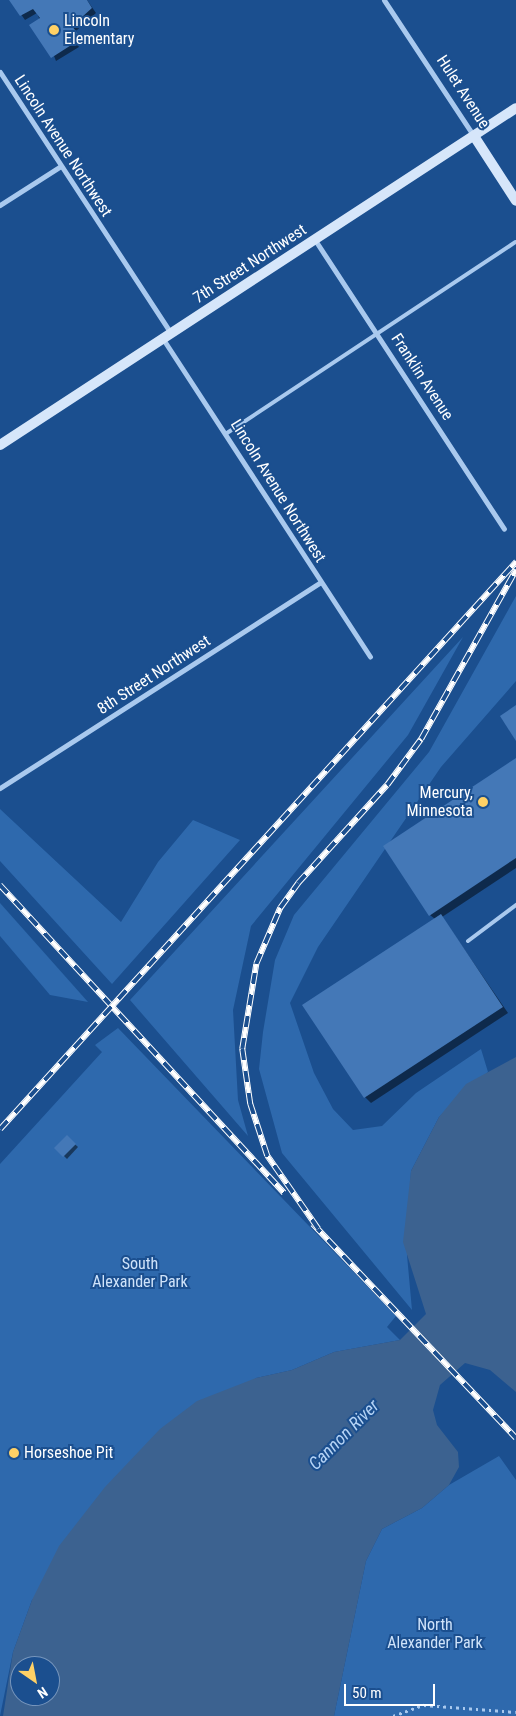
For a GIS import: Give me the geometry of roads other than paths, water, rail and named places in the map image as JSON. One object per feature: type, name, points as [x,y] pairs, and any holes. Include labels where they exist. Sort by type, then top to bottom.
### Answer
[{"type":"street","name":"Hulet Avenue","points":[[384,0],[516,201]]},
{"type":"street","name":"Lincoln Avenue Northwest","points":[[0,72],[370,657]]},
{"type":"street","name":"7th Street Northwest","points":[[0,445],[516,108]]},
{"type":"street","points":[[0,205],[61,166]]},
{"type":"street","name":"Franklin Avenue","points":[[315,240],[379,334],[504,529]]},
{"type":"street","name":"8th Street Northwest","points":[[0,788],[321,582]]},
{"type":"lane","points":[[227,433],[516,242]]},
{"type":"lane","points":[[468,941],[516,904]]},
{"type":"water","name":"Cannon River","points":[[516,1057],[516,1392],[490,1370],[465,1363],[440,1385],[433,1410],[437,1425],[458,1452],[459,1467],[449,1485],[422,1508],[382,1529],[366,1561],[334,1716],[3,1716],[10,1671],[10,1706],[60,1706],[60,1656],[12,1656],[13,1652],[32,1600],[59,1546],[105,1487],[160,1429],[197,1401],[256,1378],[292,1370],[334,1352],[400,1340],[426,1314],[403,1242],[411,1171],[439,1117],[466,1084]]},
{"type":"railway","points":[[0,1129],[516,562]]},
{"type":"railway","points":[[318,1229],[267,1156],[250,1104],[242,1049],[256,964],[280,908],[298,883],[387,785],[421,739],[516,570]]},
{"type":"railway","points":[[0,885],[284,1193]]},
{"type":"railway","points":[[313,1224],[516,1438]]},
{"type":"place","name":"Lincoln Elementary","points":[[54,30]]},
{"type":"place","name":"Mercury, Minnesota","points":[[483,802]]},
{"type":"place","name":"Horseshoe Pit","points":[[14,1453]]},
{"type":"park label","name":"South Alexander Park","points":[[140,1273]]},
{"type":"park label","name":"North Alexander Park","points":[[435,1634]]}]
